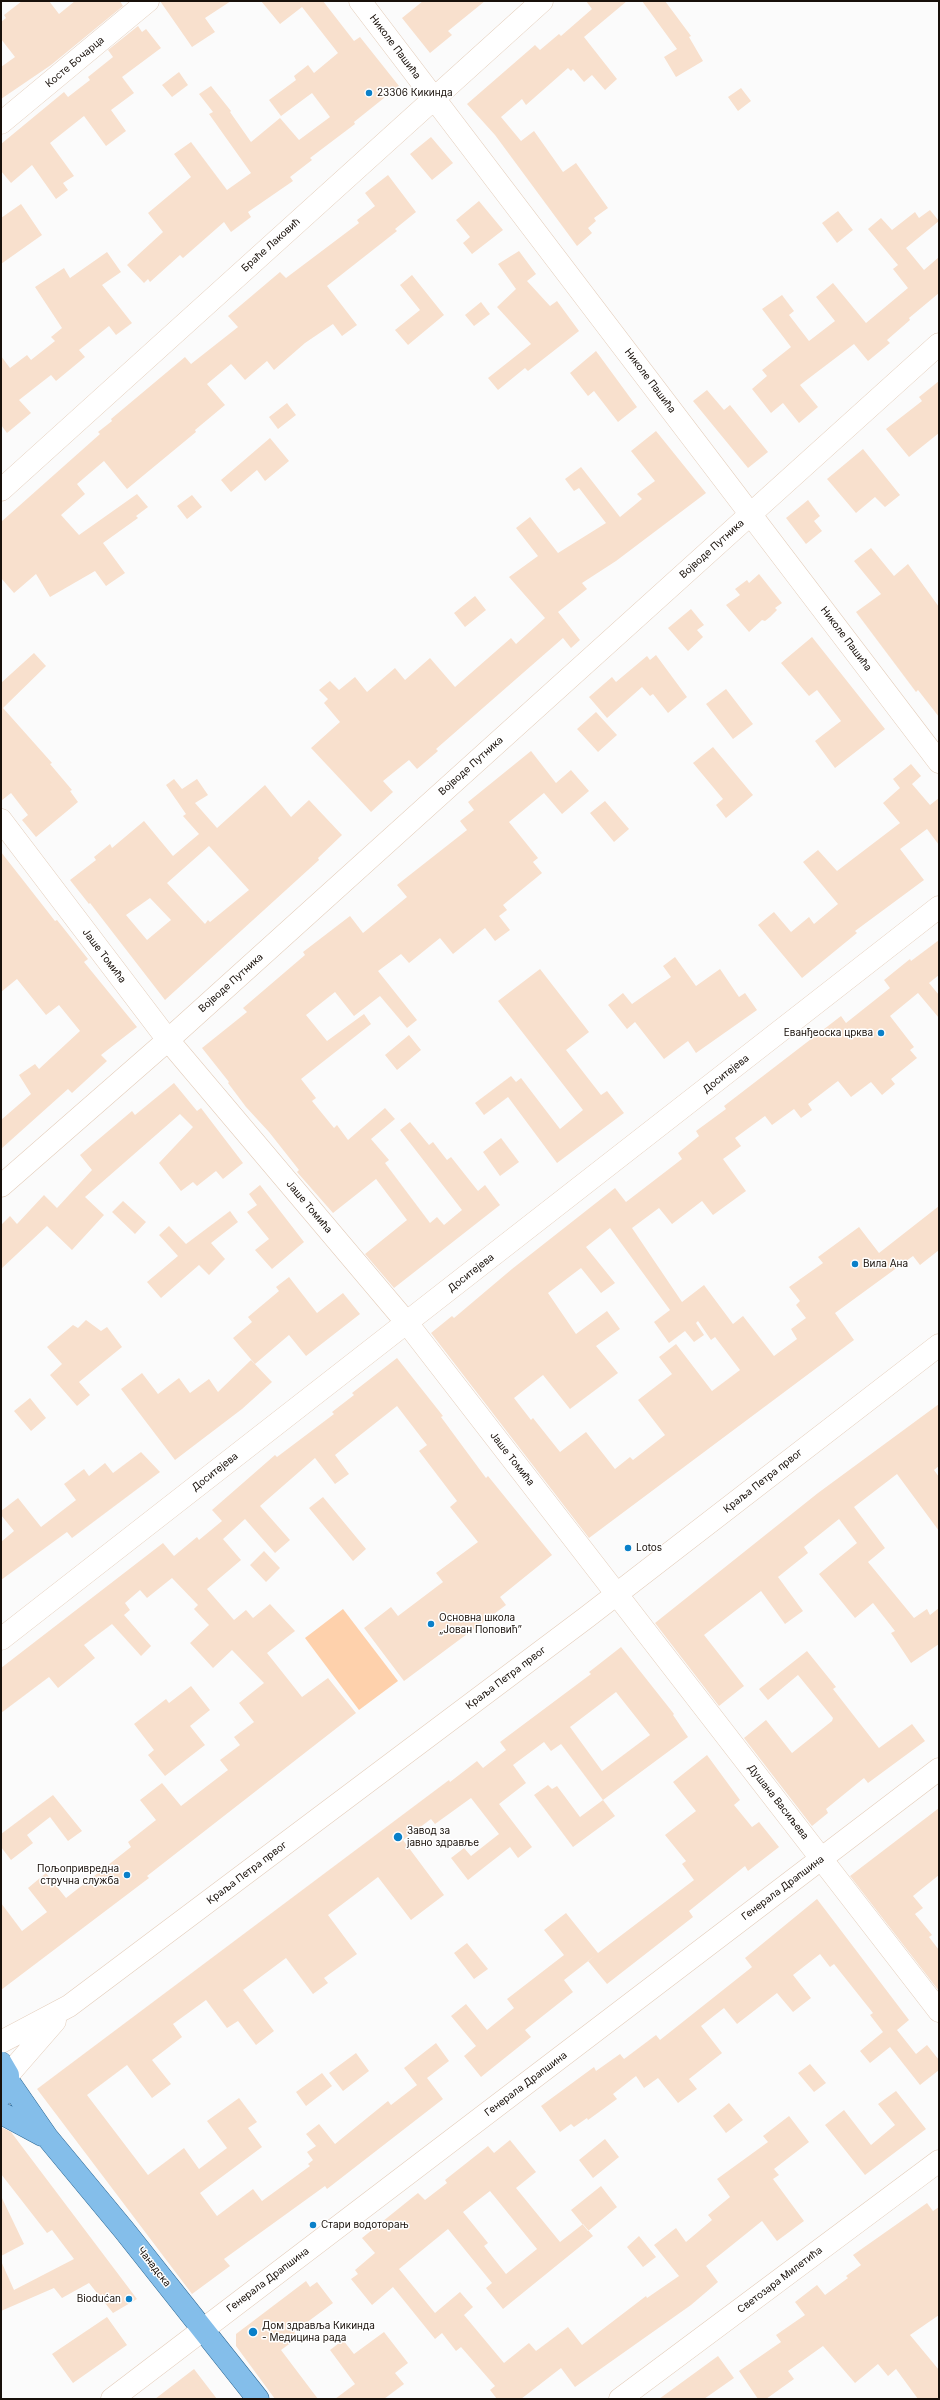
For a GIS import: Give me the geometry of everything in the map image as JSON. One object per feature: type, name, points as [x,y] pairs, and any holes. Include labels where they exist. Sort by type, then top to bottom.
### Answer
[{"type":"main road","name":"Чанадска","points":[[5,2079],[47,2138],[203,2329],[258,2399]]},
{"type":"main road","name":"Чанадска","points":[[1,2113],[47,2138]]},
{"type":"street","name":"Косте Бочарца","points":[[1,123],[148,1]]},
{"type":"street","name":"Николе Пашића","points":[[360,1],[939,762]]},
{"type":"street","name":"Браће Лаковић","points":[[1,490],[542,1]]},
{"type":"street","name":"Војводе Путника","points":[[1,1186],[168,1040],[939,344]]},
{"type":"street","name":"Јаше Томића","points":[[1,820],[168,1040],[407,1323],[617,1593]]},
{"type":"street","name":"Доситејева","points":[[1,1639],[939,906]]},
{"type":"street","name":"Краља Петра првог","points":[[1,2042],[69,2006],[617,1593],[939,1345]]},
{"type":"street","name":"Душана Васиљева","points":[[617,1593],[939,2011]]},
{"type":"street","name":"Генерала Драпшина","points":[[112,2399],[939,1769]]},
{"type":"street","name":"Краља Петра првог","points":[[5,2079],[69,2006]]},
{"type":"street","name":"Светозара Милетића","points":[[620,2399],[939,2161]]},
{"type":"shaded area","points":[[343,1609],[398,1681],[359,1710],[305,1638]]},
{"type":"building","points":[[22,1],[49,1],[59,14],[75,1],[120,1],[123,6],[51,65],[1,99],[1,67],[15,57],[1,39],[1,22],[6,18],[4,15]]},
{"type":"building","points":[[160,1],[231,1],[205,18],[215,32],[192,47]]},
{"type":"building","points":[[261,1],[323,1],[354,41],[360,37],[399,86],[354,122],[355,124],[310,158],[312,160],[290,177],[293,181],[248,212],[251,217],[231,232],[224,222],[183,258],[180,255],[150,282],[148,279],[144,283],[127,265],[163,232],[148,213],[191,177],[174,154],[191,142],[227,190],[251,173],[209,114],[213,112],[199,94],[211,86],[231,111],[230,112],[251,142],[280,118],[299,140],[330,117],[312,93],[281,116],[269,100],[296,80],[294,76],[308,65],[314,73],[338,53],[302,7],[280,24]]},
{"type":"building","points":[[423,1],[485,1],[448,31],[452,35],[430,53],[402,18]]},
{"type":"building","points":[[586,1],[627,1],[584,37],[617,79],[605,90],[592,75],[584,82],[573,69],[571,71],[568,68],[526,105],[522,99],[501,117],[521,141],[534,131],[563,172],[576,163],[608,208],[594,218],[596,221],[588,228],[592,233],[577,246],[495,135],[467,104],[535,45],[540,50],[559,34],[561,36],[592,9]]},
{"type":"building","points":[[642,1],[665,1],[691,36],[689,37],[703,61],[676,77],[664,57],[677,49]]},
{"type":"building","points":[[138,26],[142,32],[146,29],[161,48],[122,77],[134,93],[111,110],[126,131],[106,146],[84,116],[50,143],[74,176],[63,183],[68,190],[56,199],[32,165],[11,183],[1,171],[1,144],[64,92],[68,97],[90,80],[88,77],[113,57],[108,50]]},
{"type":"building","points":[[179,72],[188,85],[172,97],[162,85]]},
{"type":"building","points":[[741,88],[751,101],[738,111],[728,97]]},
{"type":"building","points":[[431,137],[453,163],[432,180],[410,154]]},
{"type":"building","points":[[388,175],[416,212],[395,229],[397,231],[327,286],[357,325],[342,336],[333,324],[305,343],[274,370],[267,361],[245,380],[231,364],[207,384],[225,405],[195,430],[196,432],[127,489],[104,461],[77,484],[85,494],[61,515],[79,535],[137,494],[148,507],[136,516],[138,518],[103,543],[125,573],[106,586],[95,571],[50,597],[36,574],[14,593],[1,578],[1,522],[100,434],[98,432],[112,421],[111,419],[185,357],[191,364],[238,327],[228,316],[280,272],[286,278],[359,223],[357,220],[375,206],[365,193]]},
{"type":"building","points":[[479,201],[503,230],[472,254],[463,243],[470,237],[456,220]]},
{"type":"building","points":[[21,204],[42,235],[1,264],[1,218]]},
{"type":"building","points":[[930,210],[939,221],[906,248],[924,270],[939,257],[939,293],[909,318],[910,320],[887,340],[890,343],[868,361],[854,344],[800,385],[818,407],[799,423],[783,403],[771,413],[752,389],[767,376],[762,370],[791,347],[762,309],[782,295],[794,311],[789,315],[809,341],[835,321],[816,297],[833,283],[866,323],[908,288],[893,269],[898,265],[868,229],[881,218],[892,230],[915,212],[919,218]]},
{"type":"building","points":[[838,211],[853,230],[837,243],[822,223]]},
{"type":"building","points":[[519,251],[536,274],[527,281],[550,306],[557,301],[579,331],[528,371],[525,368],[498,390],[488,378],[531,344],[497,307],[516,289],[498,264]]},
{"type":"building","points":[[107,252],[121,272],[102,285],[132,323],[116,335],[109,326],[79,350],[85,357],[56,381],[51,375],[19,400],[31,413],[7,433],[1,425],[1,356],[10,368],[27,355],[31,360],[55,341],[51,337],[62,328],[35,287],[64,268],[70,278]]},
{"type":"building","points":[[412,275],[444,315],[408,345],[395,330],[420,310],[400,285]]},
{"type":"building","points":[[481,302],[490,314],[474,326],[465,315]]},
{"type":"building","points":[[596,351],[637,407],[618,422],[594,391],[588,396],[570,373]]},
{"type":"building","points":[[939,381],[939,433],[909,457],[886,429],[922,401],[919,397]]},
{"type":"building","points":[[707,390],[724,410],[730,405],[768,452],[748,468],[693,401]]},
{"type":"building","points":[[287,403],[296,415],[278,429],[269,417]]},
{"type":"building","points":[[656,431],[706,493],[616,561],[582,583],[587,589],[558,612],[580,640],[571,648],[563,638],[436,749],[438,751],[417,769],[409,760],[383,781],[393,792],[371,812],[311,748],[340,722],[324,703],[328,699],[319,690],[330,681],[339,690],[355,677],[367,692],[395,668],[405,680],[430,658],[455,687],[511,638],[516,644],[545,618],[509,577],[538,556],[516,528],[530,517],[558,553],[606,523],[579,488],[574,491],[565,479],[581,467],[620,517],[642,499],[637,494],[655,481],[631,451]]},
{"type":"building","points":[[270,438],[289,461],[265,481],[257,470],[231,492],[221,480]]},
{"type":"building","points":[[863,449],[900,495],[885,507],[875,497],[856,513],[827,479]]},
{"type":"building","points":[[192,495],[202,507],[187,519],[177,506]]},
{"type":"building","points":[[808,500],[820,516],[814,521],[822,531],[806,544],[786,518]]},
{"type":"building","points":[[871,548],[894,576],[908,564],[939,607],[939,717],[918,690],[916,692],[856,612],[881,594],[854,561]]},
{"type":"building","points":[[759,574],[782,603],[775,608],[777,610],[770,617],[765,621],[762,620],[749,632],[726,605],[740,595],[735,589],[747,580],[749,583]]},
{"type":"building","points":[[475,596],[486,610],[465,627],[454,613]]},
{"type":"building","points":[[691,609],[704,625],[697,630],[703,637],[688,651],[668,628]]},
{"type":"building","points":[[812,637],[885,729],[835,768],[815,741],[841,721],[817,690],[809,696],[781,663]]},
{"type":"building","points":[[34,653],[46,666],[3,708],[52,763],[50,764],[72,790],[70,791],[78,802],[36,837],[22,820],[28,815],[11,793],[1,801],[1,683]]},
{"type":"building","points":[[656,655],[687,697],[668,713],[653,694],[650,696],[642,687],[607,718],[589,697],[612,677],[616,682],[647,656],[650,660]]},
{"type":"building","points":[[726,689],[753,724],[733,739],[706,704]]},
{"type":"building","points":[[596,712],[617,735],[598,752],[577,729]]},
{"type":"building","points":[[713,747],[753,795],[726,818],[716,805],[723,799],[693,763]]},
{"type":"building","points":[[531,751],[556,783],[571,770],[589,791],[562,814],[544,793],[509,822],[538,858],[533,862],[542,873],[503,905],[507,910],[499,916],[510,930],[495,941],[485,928],[453,954],[440,938],[409,963],[401,954],[378,971],[417,1020],[407,1028],[380,996],[354,1016],[335,992],[306,1015],[327,1041],[364,1014],[371,1024],[301,1079],[316,1098],[312,1101],[334,1128],[337,1125],[348,1140],[385,1108],[395,1119],[371,1139],[389,1160],[385,1163],[430,1223],[437,1217],[444,1225],[462,1210],[400,1130],[410,1122],[429,1145],[433,1142],[447,1160],[451,1157],[478,1191],[485,1185],[500,1205],[394,1288],[365,1254],[407,1220],[376,1179],[333,1213],[297,1172],[299,1170],[269,1132],[246,1107],[228,1083],[229,1082],[202,1048],[247,1012],[243,1008],[305,955],[303,952],[350,916],[363,933],[407,897],[397,885],[467,830],[460,821],[474,810],[468,802]]},
{"type":"building","points":[[911,764],[921,776],[912,784],[930,805],[939,798],[939,845],[927,829],[900,849],[924,880],[855,931],[857,933],[802,978],[758,925],[774,912],[791,932],[809,917],[814,924],[838,904],[803,862],[818,850],[837,871],[900,823],[883,803],[900,788],[893,779]]},
{"type":"building","points":[[174,779],[182,789],[197,779],[208,795],[195,803],[217,828],[265,785],[291,817],[309,800],[342,835],[318,858],[319,860],[165,1000],[90,903],[89,904],[70,880],[96,860],[94,857],[110,844],[112,848],[144,821],[173,856],[199,834],[183,816],[186,814],[166,785]],"holes":[[[209,846],[249,890],[210,922],[208,920],[205,924],[167,883]],[[150,898],[171,920],[147,940],[126,915]]]},
{"type":"building","points":[[605,801],[629,829],[614,842],[590,813]]},
{"type":"building","points":[[1,852],[55,921],[57,920],[88,959],[84,962],[137,1027],[101,1055],[107,1061],[72,1093],[68,1089],[1,1149],[1,1120],[31,1094],[19,1075],[35,1064],[39,1069],[80,1031],[59,1005],[46,1015],[17,979],[1,992]]},
{"type":"building","points":[[939,940],[939,975],[929,983],[939,995],[939,1018],[918,993],[890,1016],[914,1047],[910,1050],[917,1058],[891,1079],[895,1084],[882,1095],[871,1082],[851,1097],[838,1081],[808,1104],[812,1110],[801,1118],[794,1109],[772,1125],[765,1116],[735,1138],[741,1146],[723,1159],[746,1191],[713,1215],[702,1201],[672,1224],[659,1208],[632,1228],[682,1302],[704,1285],[733,1324],[743,1316],[774,1356],[797,1339],[791,1329],[806,1318],[796,1305],[800,1301],[789,1287],[823,1263],[818,1257],[859,1227],[879,1253],[939,1206],[939,1250],[920,1265],[913,1256],[835,1313],[854,1340],[589,1538],[431,1333],[452,1316],[454,1318],[512,1269],[615,1188],[626,1202],[682,1159],[678,1153],[699,1136],[696,1131],[726,1109],[724,1106],[841,1016],[846,1023],[890,988],[884,980],[910,959],[911,961]],"holes":[[[610,1228],[670,1310],[654,1322],[669,1343],[685,1331],[694,1342],[704,1335],[696,1323],[698,1321],[711,1340],[715,1337],[740,1370],[712,1391],[676,1344],[659,1357],[672,1374],[638,1400],[665,1435],[633,1460],[630,1457],[615,1469],[586,1432],[560,1452],[533,1418],[531,1420],[514,1398],[543,1375],[570,1409],[618,1373],[596,1346],[620,1329],[607,1311],[576,1334],[548,1293],[581,1268],[601,1293],[615,1283],[586,1247]]]},
{"type":"building","points":[[675,957],[696,986],[720,969],[739,997],[745,993],[757,1010],[696,1053],[688,1041],[664,1059],[635,1022],[627,1029],[608,1005],[623,993],[632,1004],[671,977],[663,966]]},
{"type":"building","points":[[540,969],[589,1032],[566,1050],[601,1095],[607,1091],[624,1113],[557,1163],[508,1097],[484,1115],[475,1103],[511,1076],[516,1082],[521,1078],[560,1129],[583,1110],[498,1001]]},
{"type":"building","points":[[409,1035],[421,1050],[397,1070],[385,1055]]},
{"type":"building","points":[[174,1083],[197,1111],[201,1108],[243,1163],[223,1179],[216,1171],[197,1186],[193,1182],[181,1191],[159,1163],[193,1127],[180,1114],[85,1197],[104,1215],[72,1250],[47,1226],[1,1269],[1,1225],[10,1216],[17,1224],[44,1195],[57,1208],[92,1170],[80,1155],[132,1111],[135,1115]]},
{"type":"building","points":[[501,1138],[519,1162],[500,1176],[483,1152]]},
{"type":"building","points":[[260,1185],[304,1242],[272,1269],[255,1250],[269,1239],[247,1212],[257,1205],[249,1194]]},
{"type":"building","points":[[123,1201],[146,1222],[135,1234],[112,1212]]},
{"type":"building","points":[[230,1211],[238,1222],[211,1243],[225,1259],[209,1275],[199,1265],[161,1298],[147,1282],[178,1256],[159,1235],[169,1226],[186,1244]]},
{"type":"building","points":[[289,1277],[317,1313],[343,1293],[360,1314],[306,1356],[289,1335],[255,1364],[233,1338],[252,1322],[248,1317],[279,1291],[276,1287]]},
{"type":"building","points":[[86,1320],[101,1331],[107,1327],[122,1347],[79,1382],[90,1395],[77,1406],[50,1375],[62,1364],[47,1347],[73,1325],[78,1328]]},
{"type":"building","points":[[397,1358],[443,1416],[441,1417],[486,1478],[488,1476],[552,1555],[500,1597],[506,1605],[404,1681],[364,1628],[391,1607],[398,1616],[443,1582],[436,1573],[478,1542],[450,1507],[457,1501],[419,1451],[427,1445],[397,1406],[335,1455],[349,1474],[335,1484],[315,1458],[260,1506],[290,1540],[275,1553],[245,1519],[223,1539],[241,1560],[207,1589],[234,1620],[246,1610],[253,1618],[270,1604],[295,1631],[267,1653],[302,1697],[328,1678],[356,1713],[147,1876],[149,1878],[1,1990],[1,1903],[22,1931],[47,1912],[28,1888],[46,1873],[66,1898],[131,1847],[128,1842],[156,1820],[140,1800],[162,1783],[181,1806],[228,1770],[220,1760],[240,1745],[234,1737],[254,1722],[239,1703],[264,1683],[232,1650],[213,1668],[190,1643],[209,1625],[194,1609],[198,1605],[172,1578],[147,1598],[140,1590],[125,1603],[130,1610],[124,1615],[151,1646],[141,1656],[112,1624],[84,1645],[95,1658],[58,1688],[49,1677],[1,1713],[1,1668],[163,1543],[174,1556],[197,1537],[199,1540],[222,1521],[212,1510],[275,1455],[277,1457],[334,1414],[332,1412],[354,1395],[352,1393]]},
{"type":"building","points":[[251,1360],[272,1382],[242,1409],[175,1460],[121,1389],[142,1373],[158,1394],[179,1378],[190,1393],[209,1379],[218,1392]]},
{"type":"building","points":[[30,1398],[46,1418],[31,1431],[14,1411]]},
{"type":"building","points":[[939,1404],[939,1466],[934,1470],[939,1477],[939,1531],[897,1474],[854,1507],[885,1548],[868,1562],[914,1618],[927,1609],[930,1615],[939,1608],[939,1644],[911,1663],[891,1633],[895,1631],[873,1603],[855,1618],[819,1574],[857,1543],[839,1519],[804,1547],[808,1553],[778,1577],[803,1611],[785,1624],[761,1591],[704,1635],[744,1686],[719,1706],[655,1623],[818,1493]]},
{"type":"building","points":[[141,1452],[160,1472],[72,1538],[67,1532],[1,1580],[1,1542],[14,1531],[1,1515],[1,1511],[18,1498],[41,1527],[76,1500],[64,1484],[84,1469],[89,1476],[105,1463],[113,1473]]},
{"type":"building","points":[[323,1497],[366,1549],[353,1561],[309,1508]]},
{"type":"building","points":[[264,1551],[280,1568],[266,1582],[250,1565]]},
{"type":"building","points":[[621,1647],[674,1714],[673,1715],[688,1737],[603,1800],[561,1744],[551,1751],[544,1742],[513,1765],[526,1783],[499,1804],[532,1847],[518,1858],[510,1847],[468,1880],[451,1858],[464,1848],[471,1856],[499,1834],[471,1798],[435,1824],[431,1819],[403,1840],[444,1895],[411,1920],[378,1877],[328,1915],[357,1954],[324,1978],[328,1983],[313,1994],[286,1958],[243,1990],[274,2031],[256,2045],[238,2021],[227,2028],[206,2000],[173,2024],[182,2037],[152,2060],[171,2084],[152,2098],[127,2065],[87,2095],[148,2175],[184,2148],[199,2169],[227,2148],[207,2121],[239,2098],[257,2122],[248,2128],[262,2147],[200,2193],[217,2216],[253,2189],[262,2201],[310,2166],[308,2164],[313,2160],[307,2152],[316,2146],[306,2134],[319,2124],[335,2144],[388,2101],[391,2105],[417,2085],[404,2068],[436,2043],[449,2061],[427,2078],[443,2099],[327,2189],[325,2186],[224,2259],[230,2266],[192,2294],[37,2089],[449,1780],[450,1782],[477,1761],[483,1768],[506,1750],[500,1742],[591,1674],[589,1672]],"holes":[[[616,1692],[650,1735],[602,1771],[570,1727]]]},
{"type":"building","points":[[807,1651],[836,1687],[833,1689],[879,1748],[912,1724],[925,1741],[868,1783],[864,1778],[826,1809],[828,1813],[812,1826],[744,1738],[766,1720],[792,1753],[832,1721],[833,1718],[798,1675],[768,1700],[759,1689]]},
{"type":"building","points":[[191,1686],[210,1710],[190,1726],[205,1745],[165,1776],[148,1755],[154,1750],[134,1724],[166,1699],[169,1703]]},
{"type":"building","points":[[707,1755],[740,1800],[734,1805],[752,1827],[759,1822],[779,1847],[748,1871],[745,1866],[689,1911],[693,1917],[607,1984],[588,1961],[564,1980],[573,1992],[525,2030],[531,2037],[481,2077],[464,2056],[476,2046],[451,2016],[466,2004],[487,2030],[514,2008],[507,1999],[564,1955],[544,1930],[566,1913],[598,1953],[694,1880],[682,1864],[686,1861],[665,1835],[696,1811],[673,1782]]},
{"type":"building","points":[[548,1785],[552,1789],[557,1786],[580,1817],[603,1800],[615,1816],[573,1847],[534,1795]]},
{"type":"building","points":[[53,1795],[82,1831],[68,1841],[50,1817],[27,1835],[33,1843],[11,1860],[1,1847],[1,1834]]},
{"type":"building","points":[[939,1808],[939,1875],[913,1896],[923,1908],[915,1914],[932,1935],[929,1937],[939,1950],[939,1991],[850,1876]]},
{"type":"building","points":[[817,1899],[909,2020],[897,2030],[916,2054],[927,2045],[939,2060],[939,2070],[920,2085],[890,2047],[870,2063],[860,2051],[883,2032],[870,2015],[873,2013],[834,1964],[830,1967],[820,1954],[793,1975],[811,1998],[793,2012],[777,1993],[737,2024],[724,2008],[701,2026],[722,2053],[689,2079],[697,2089],[678,2103],[658,2078],[644,2088],[636,2076],[613,2094],[617,2099],[588,2120],[587,2118],[574,2127],[571,2124],[560,2132],[541,2106],[594,2067],[596,2071],[620,2054],[624,2059],[656,2035],[660,2040],[752,1967],[745,1958]]},
{"type":"building","points":[[467,1943],[488,1969],[474,1979],[454,1953]]},
{"type":"building","points":[[356,2053],[369,2071],[343,2091],[329,2073]]},
{"type":"building","points":[[810,2064],[826,2083],[814,2092],[798,2073]]},
{"type":"building","points":[[322,2073],[332,2086],[306,2106],[296,2092]]},
{"type":"building","points":[[896,2091],[926,2129],[865,2175],[825,2125],[844,2110],[871,2145],[895,2125],[878,2104]]},
{"type":"building","points":[[729,2103],[743,2120],[726,2133],[713,2116]]},
{"type":"building","points":[[789,2116],[809,2142],[774,2169],[779,2175],[773,2179],[804,2221],[777,2241],[762,2221],[706,2266],[718,2282],[691,2305],[575,2387],[561,2368],[521,2399],[497,2399],[490,2390],[495,2386],[461,2347],[456,2351],[442,2333],[435,2339],[393,2287],[372,2305],[351,2279],[358,2274],[355,2270],[375,2253],[362,2238],[418,2193],[425,2200],[447,2183],[445,2180],[488,2146],[494,2153],[510,2140],[536,2172],[516,2188],[560,2242],[583,2224],[593,2236],[503,2309],[486,2288],[492,2283],[448,2229],[399,2269],[435,2313],[460,2292],[473,2307],[464,2315],[504,2363],[529,2343],[536,2351],[568,2327],[582,2345],[646,2296],[647,2298],[679,2276],[654,2245],[676,2228],[686,2242],[712,2220],[708,2215],[730,2197],[717,2179],[768,2142],[763,2136]],"holes":[[[490,2191],[537,2249],[506,2274],[484,2246],[488,2243],[463,2212]]]},
{"type":"building","points":[[1,2127],[11,2132],[137,2299],[113,2313],[89,2283],[62,2298],[54,2288],[1,2311],[1,2261],[14,2290],[74,2259],[52,2230],[47,2233],[1,2174]]},
{"type":"building","points":[[605,2139],[619,2157],[593,2178],[579,2160]]},
{"type":"building","points":[[601,2186],[617,2207],[588,2231],[571,2210]]},
{"type":"building","points":[[1,2196],[24,2244],[1,2256]]},
{"type":"building","points":[[927,2203],[933,2211],[939,2207],[939,2315],[910,2335],[939,2370],[939,2399],[918,2399],[896,2369],[888,2376],[878,2364],[855,2383],[823,2346],[788,2371],[794,2379],[766,2399],[758,2399],[739,2371],[781,2342],[776,2335],[805,2315],[795,2302],[817,2285],[825,2295],[848,2278],[846,2276],[861,2265],[853,2255]]},
{"type":"building","points":[[639,2236],[656,2257],[643,2267],[627,2247]]},
{"type":"building","points":[[306,2281],[310,2287],[317,2282],[333,2303],[294,2332],[299,2337],[281,2350],[318,2399],[275,2399],[236,2346],[236,2334]]},
{"type":"building","points":[[107,2317],[127,2345],[73,2383],[52,2354]]},
{"type":"building","points":[[384,2332],[408,2363],[395,2373],[404,2384],[384,2399],[335,2399],[355,2384],[330,2350],[343,2340],[354,2354]]},
{"type":"building","points":[[718,2356],[734,2378],[704,2399],[659,2399]]},
{"type":"building","points":[[194,2369],[217,2399],[155,2399]]},
{"type":"place","name":"23306 Кикинда","points":[[369,93]]},
{"type":"place","name":"Еванђеоска црква","points":[[881,1033]]},
{"type":"place","name":"Вила Ана","points":[[855,1264]]},
{"type":"place","name":"Lotos","points":[[628,1548]]},
{"type":"place","name":"Основна школа „Јован Поповић”","points":[[431,1624]]},
{"type":"place","name":"Завод за јавно здравље","points":[[398,1837]]},
{"type":"place","name":"Пољопривредна стручна служба","points":[[127,1875]]},
{"type":"place","name":"Стари водоторањ","points":[[313,2225]]},
{"type":"place","name":"Biodućan","points":[[129,2299]]},
{"type":"place","name":"Дом здравља Кикинда - Медицина рада","points":[[253,2332]]}]
